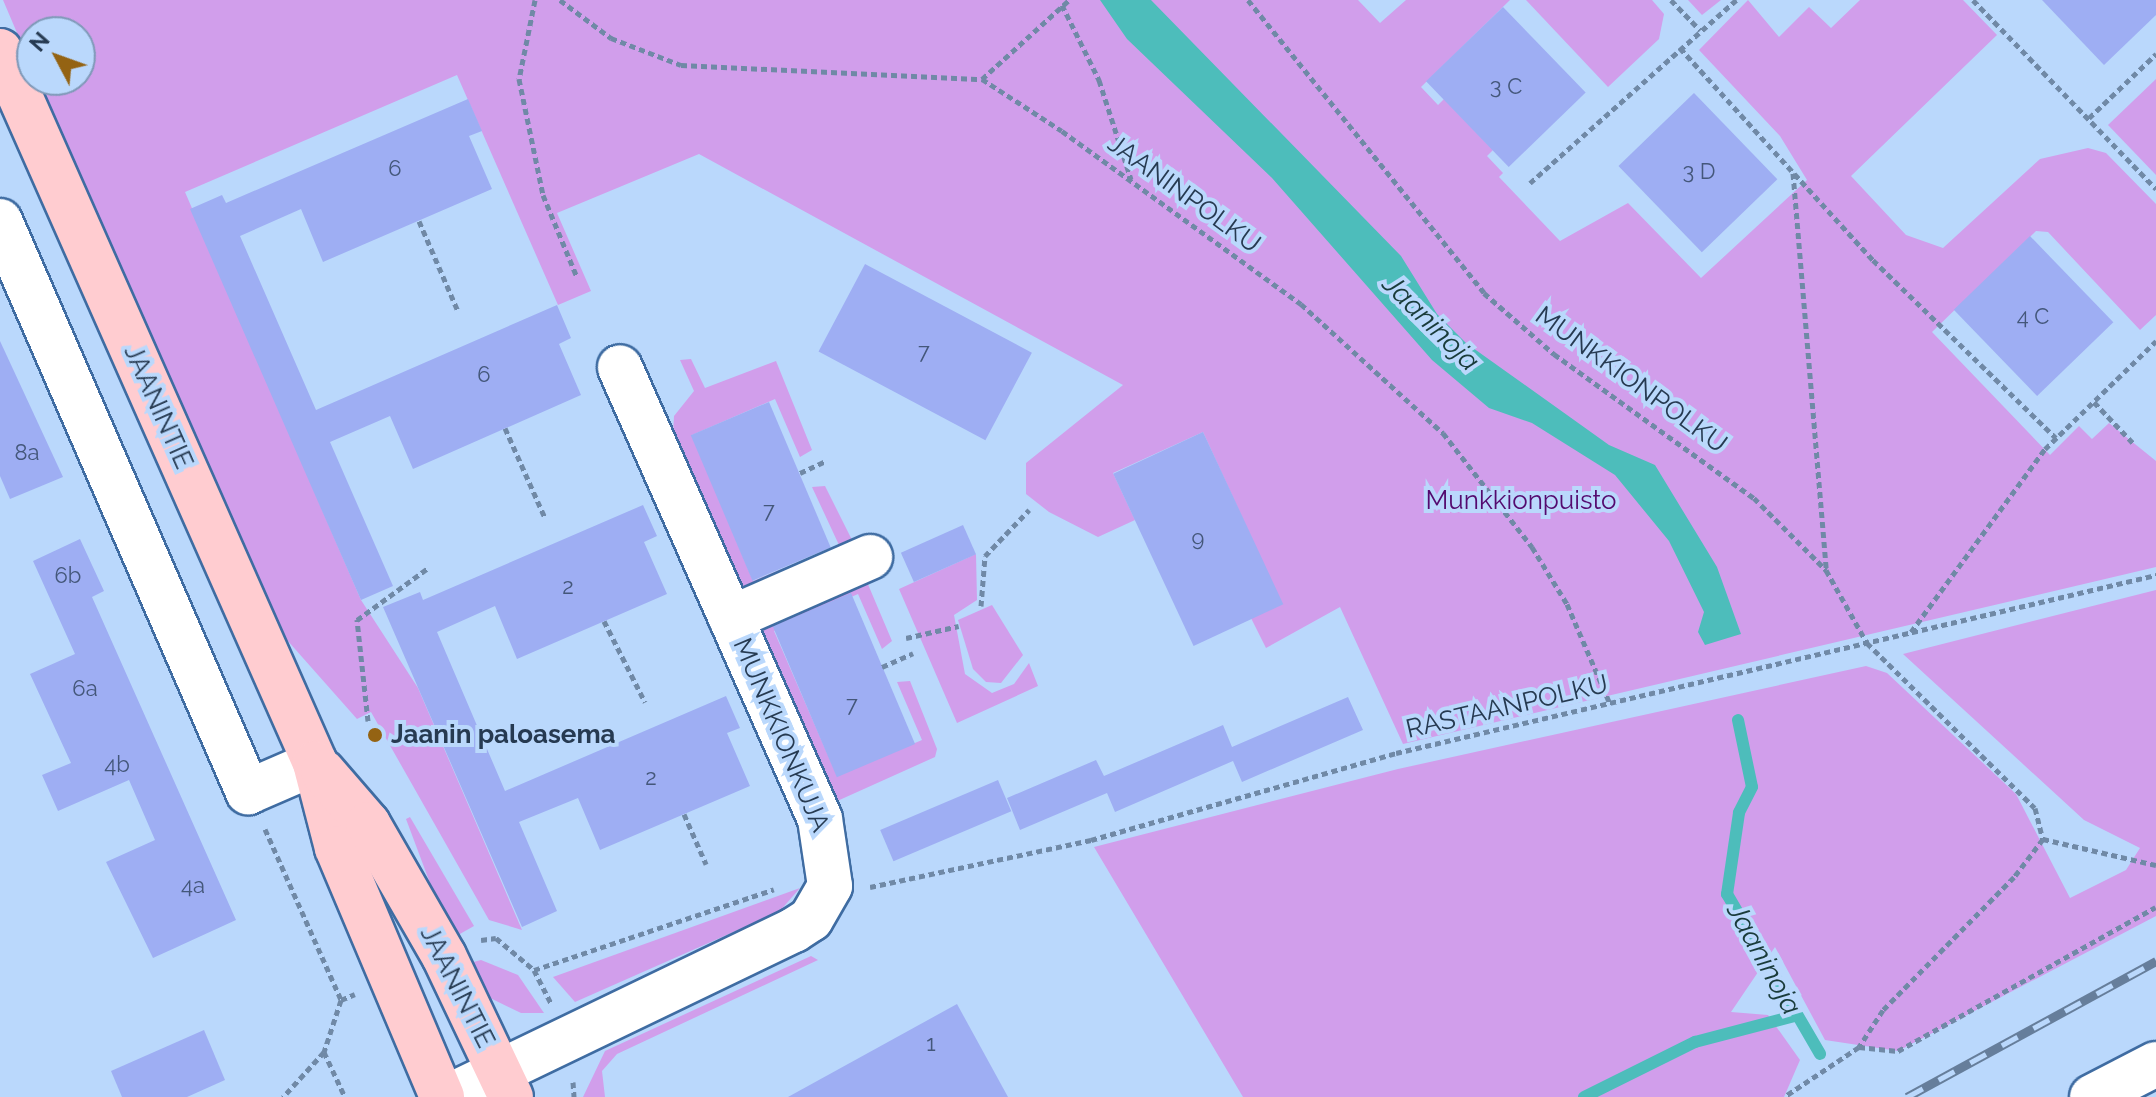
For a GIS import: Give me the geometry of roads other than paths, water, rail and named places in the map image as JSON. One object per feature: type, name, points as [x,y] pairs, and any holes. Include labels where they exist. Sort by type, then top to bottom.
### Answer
[{"type":"main road","name":"JAANINTIE","points":[[0,51],[315,763],[337,848],[444,1097]]},
{"type":"main road","name":"JAANINTIE","points":[[315,763],[368,824],[444,956],[505,1084]]},
{"type":"street","points":[[0,221],[248,792],[315,763]]},
{"type":"street","name":"MUNKKIONKUJA","points":[[444,1097],[505,1084],[794,930],[822,904],[830,886],[820,819],[620,367]]},
{"type":"street","points":[[731,618],[870,557]]},
{"type":"street","points":[[2092,1097],[2156,1064]]},
{"type":"water","points":[[1100,0],[1151,0],[1401,256],[1437,314],[1466,343],[1609,445],[1655,465],[1717,567],[1741,634],[1705,645],[1698,632],[1704,612],[1669,541],[1615,475],[1532,423],[1489,408],[1432,360],[1272,178],[1127,39]]},
{"type":"waterway","name":"Jaaninoja","points":[[1738,720],[1752,787],[1739,813],[1727,894],[1820,1054]]},
{"type":"waterway","points":[[1584,1097],[1695,1042],[1794,1016]]},
{"type":"railway","points":[[1907,1097],[2156,961]]},
{"type":"place","name":"Jaanin paloasema","points":[[375,735]]},
{"type":"park label","name":"Munkkionpuisto","points":[[1521,501]]}]
